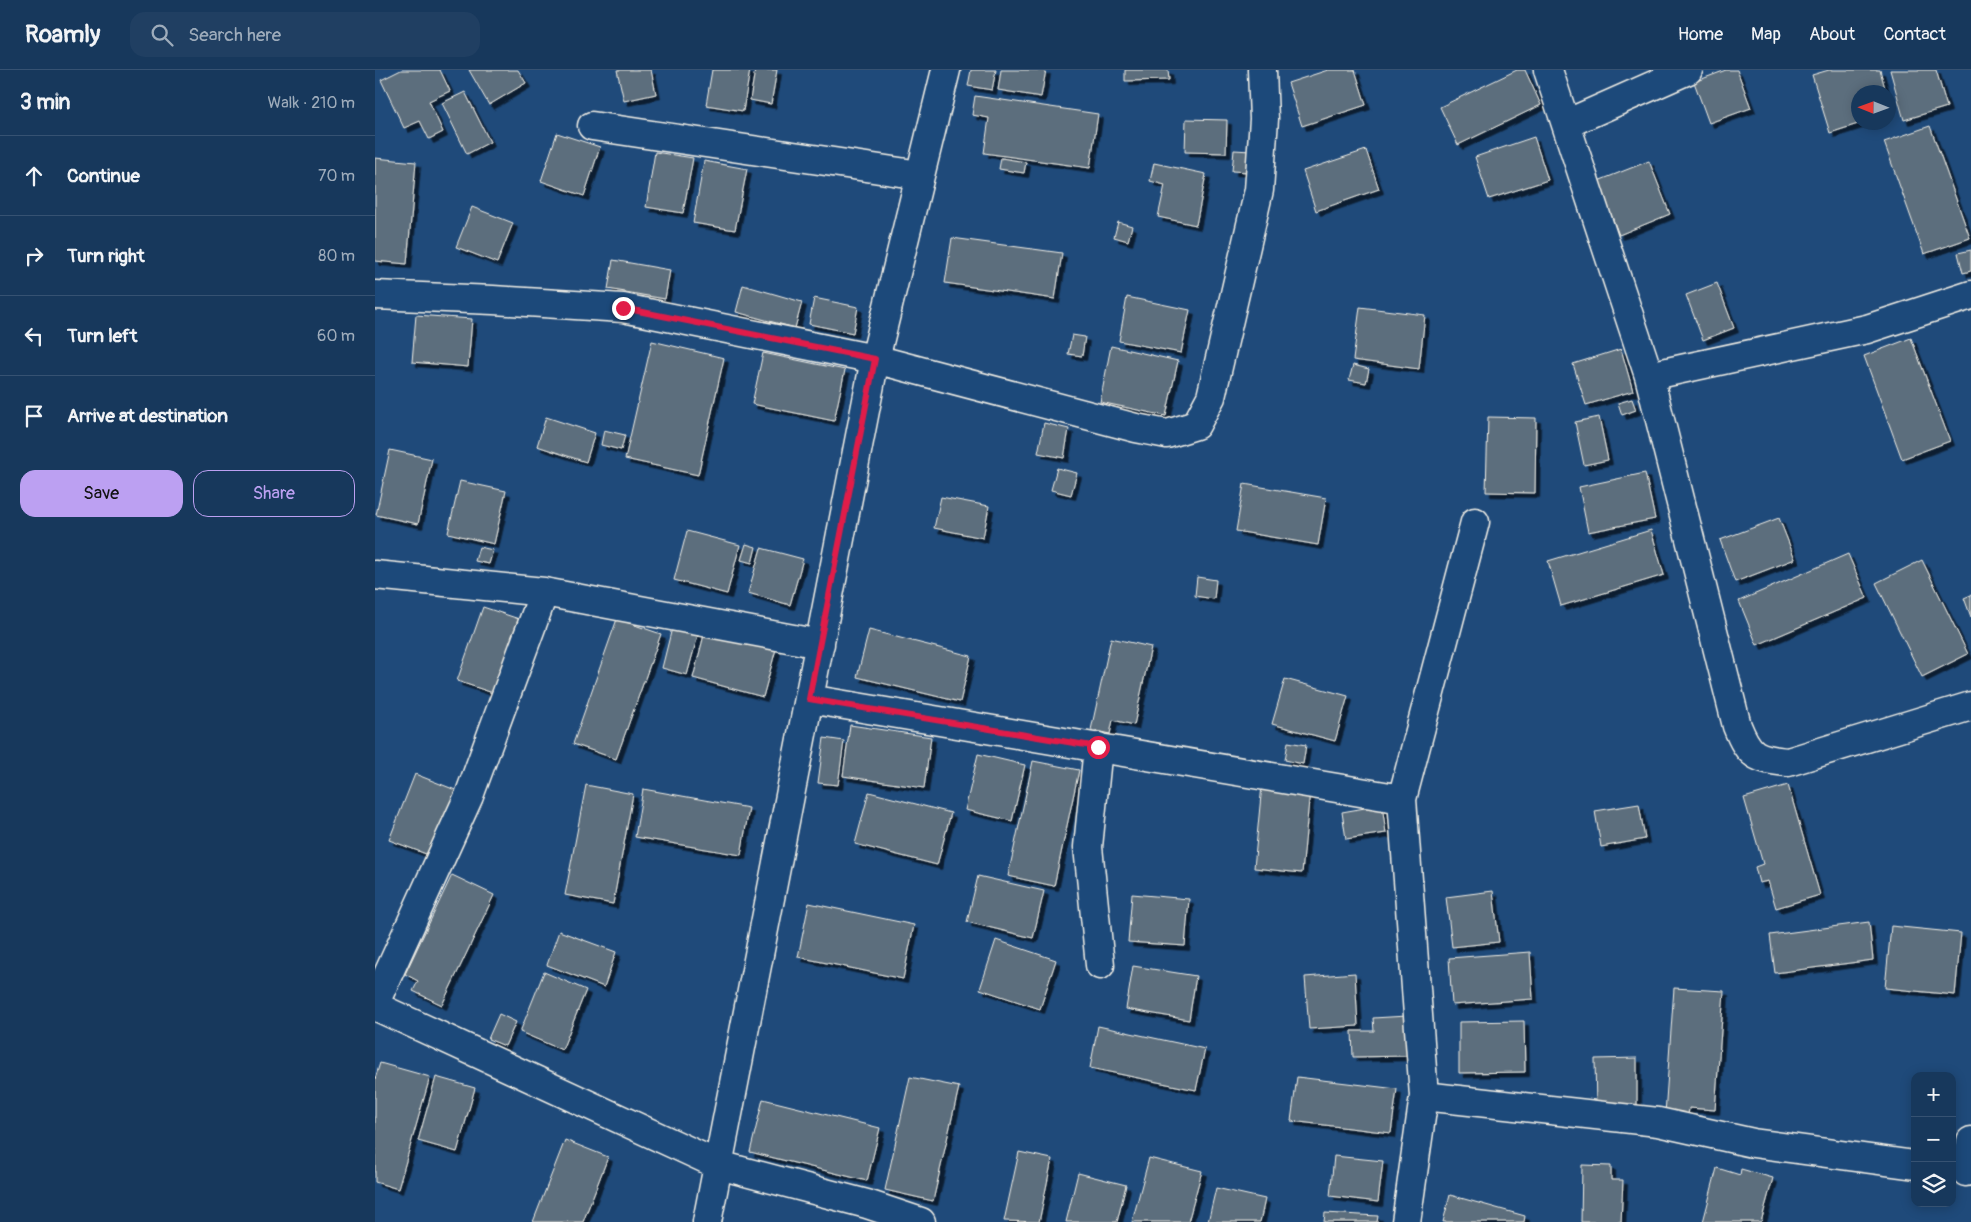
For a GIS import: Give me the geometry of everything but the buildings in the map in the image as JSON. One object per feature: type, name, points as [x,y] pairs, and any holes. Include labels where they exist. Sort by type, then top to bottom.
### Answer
[{"type":"street","points":[[707,1222],[875,359],[946,70]]},
{"type":"street","points":[[375,295],[623,308],[875,359],[1136,428],[1167,434],[1196,425],[1211,397],[1259,190],[1264,119],[1262,70]]},
{"type":"street","points":[[1548,70],[1649,376],[1735,716],[1745,746],[1764,760],[1788,762],[1971,706]]},
{"type":"street","points":[[1566,124],[1688,70]]},
{"type":"street","points":[[592,126],[920,176]]},
{"type":"street","points":[[1649,376],[1867,329],[1971,295]]},
{"type":"street","points":[[1406,1222],[1424,1096],[1402,798],[1475,522]]},
{"type":"street","points":[[375,574],[544,592],[820,644]]},
{"type":"street","points":[[375,1002],[469,796],[544,592]]},
{"type":"street","points":[[809,699],[1402,798]]},
{"type":"street","points":[[1098,747],[1088,847],[1100,965]]},
{"type":"street","points":[[375,1006],[719,1166],[867,1204],[921,1222]]},
{"type":"street","points":[[1424,1096],[1657,1122],[1753,1143],[1911,1164]]},
{"type":"street","points":[[1963,1172],[1971,1141]]},
{"type":"route","points":[[623,308],[875,359],[809,699],[1098,747]]}]
